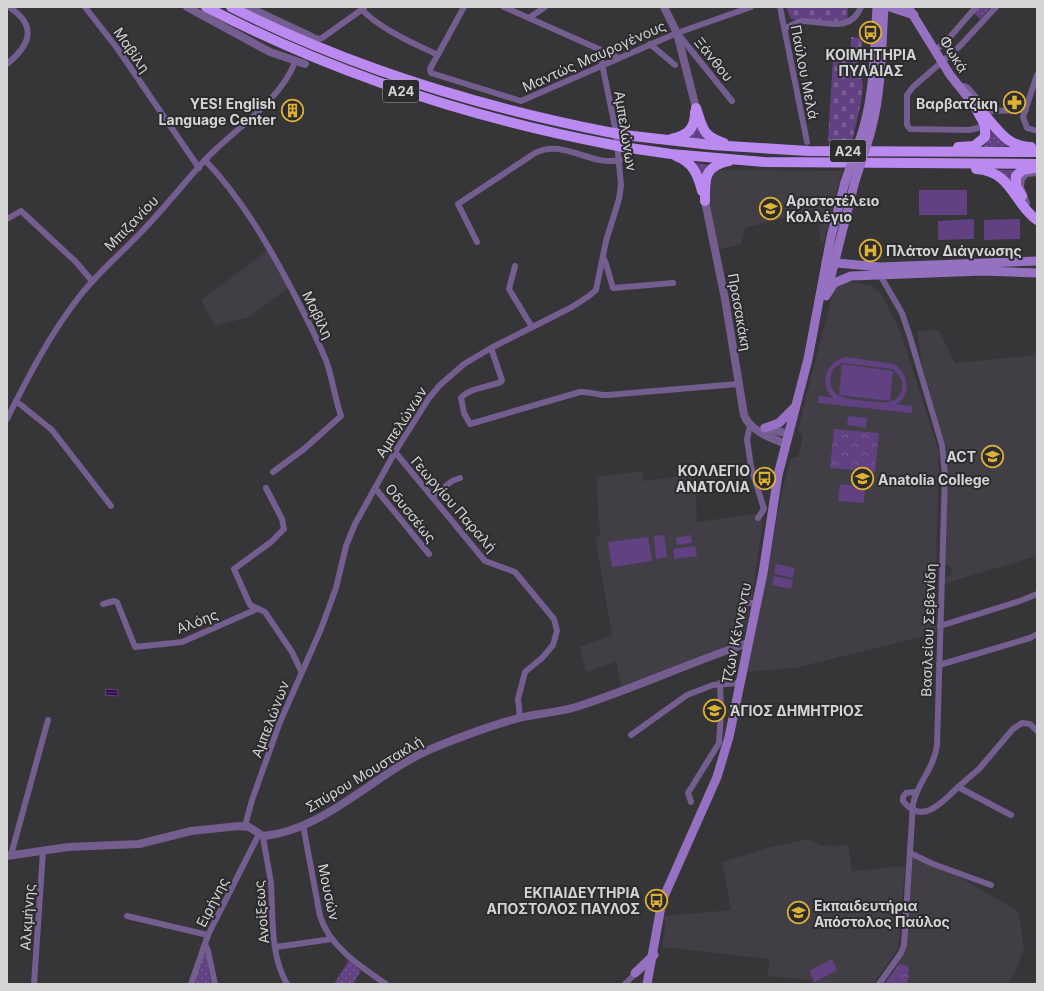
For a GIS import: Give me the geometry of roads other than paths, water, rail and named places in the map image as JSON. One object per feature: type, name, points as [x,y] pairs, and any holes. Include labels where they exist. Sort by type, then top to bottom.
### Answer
[{"type":"highway","name":"Α24","points":[[206,7],[314,58],[396,90],[487,117],[608,144],[670,154],[738,160],[1037,164]]},
{"type":"highway","name":"Α24","points":[[230,7],[309,44],[397,78],[494,107],[624,136],[738,147],[808,151],[908,153],[1037,152]]},
{"type":"highway","points":[[908,153],[930,148],[975,145],[985,137],[986,132],[984,123],[974,105]]},
{"type":"highway","points":[[974,105],[1009,142],[1021,146],[1037,147]]},
{"type":"highway","points":[[659,140],[673,139],[686,134],[694,124],[696,108]]},
{"type":"highway","points":[[696,108],[701,126],[708,135],[714,140],[738,147]]},
{"type":"highway","points":[[670,154],[679,157],[692,167],[698,176],[705,201]]},
{"type":"highway","points":[[705,201],[705,183],[708,173],[719,164],[738,160]]},
{"type":"highway","points":[[896,163],[981,169],[995,173],[1002,178],[1037,220]]},
{"type":"highway","points":[[1037,167],[1022,170],[1018,173],[1015,179],[1017,189],[1037,217]]},
{"type":"main road","name":"Τζων Κέννεντυ","points":[[863,143],[871,90],[877,7]]},
{"type":"main road","name":"Τζων Κέννεντυ","points":[[649,976],[654,955],[661,906],[721,766],[729,737],[757,603],[774,498],[786,444],[850,181],[863,143],[875,116],[879,91],[884,7]]},
{"type":"main road","points":[[890,7],[908,11]]},
{"type":"main road","points":[[884,18],[890,13],[908,11]]},
{"type":"main road","name":"Φωκά","points":[[908,11],[959,88],[974,105]]},
{"type":"main road","points":[[830,266],[880,268],[1035,261]]},
{"type":"main road","name":"Τζων Κέννεντυ","points":[[815,326],[826,296],[830,266]]},
{"type":"main road","points":[[830,266],[863,275]]},
{"type":"main road","points":[[826,296],[837,281],[849,276],[983,271],[1037,273]]},
{"type":"main road","points":[[765,428],[779,423],[796,406]]},
{"type":"main road","points":[[635,973],[654,955]]},
{"type":"street","points":[[7,64],[25,46],[28,36],[26,22],[10,7]]},
{"type":"street","name":"Μαβίλη","points":[[85,7],[117,48],[198,168]]},
{"type":"street","points":[[187,7],[270,52],[295,62],[305,64]]},
{"type":"street","points":[[248,7],[312,37],[321,38],[363,8],[372,19],[395,34],[438,55],[464,7]]},
{"type":"street","points":[[504,7],[618,58]]},
{"type":"street","points":[[529,18],[545,7]]},
{"type":"street","points":[[664,7],[676,33],[696,108]]},
{"type":"street","name":"Μαντώς Μαυρογένους","points":[[438,55],[430,69],[431,73],[521,101],[676,33],[751,7]]},
{"type":"street","name":"Παύλου Μελά","points":[[780,7],[807,142]]},
{"type":"street","points":[[785,28],[800,22],[848,23],[856,16],[861,7]]},
{"type":"street","points":[[935,51],[950,37],[976,7]]},
{"type":"street","points":[[984,123],[978,128],[969,130],[910,129],[907,127],[908,93],[960,46],[996,7]]},
{"type":"street","name":"Ξάνθου","points":[[676,33],[732,101]]},
{"type":"street","points":[[650,44],[675,65]]},
{"type":"street","name":"Αμπελώνων","points":[[245,826],[252,800],[280,722],[301,671],[321,629],[336,588],[346,546],[355,524],[395,452],[429,398],[440,385],[464,364],[589,296],[596,290],[606,241],[620,194],[620,160],[613,115],[599,49]]},
{"type":"street","name":"Μπιζανίου","points":[[7,419],[51,338],[92,281],[146,228],[205,160],[235,131],[265,106],[289,75],[295,62]]},
{"type":"street","points":[[1037,75],[1023,117],[1024,125],[1030,130],[1037,131]]},
{"type":"street","points":[[959,88],[964,86],[968,88],[988,111],[1026,110]]},
{"type":"street","points":[[477,242],[458,204],[535,153],[543,149],[552,148],[605,162],[620,160]]},
{"type":"street","name":"Μαβίλη","points":[[205,160],[245,208],[272,252],[309,322],[327,364],[334,397],[341,416],[304,449],[273,472]]},
{"type":"street","points":[[1027,203],[1022,187],[1022,179],[1027,174],[1037,173]]},
{"type":"street","name":"Πρασακάκη","points":[[705,201],[725,299],[743,409],[752,427],[747,439],[751,467],[764,509],[758,518]]},
{"type":"street","points":[[7,219],[21,210],[76,262],[92,281]]},
{"type":"street","points":[[603,257],[613,288],[673,283]]},
{"type":"street","points":[[515,266],[509,289],[532,327]]},
{"type":"street","name":"Βασιλείου Σεβενίδη","points":[[879,984],[901,953],[904,945],[912,808],[916,792],[928,773],[937,749],[945,485],[942,445],[903,316],[880,275]]},
{"type":"street","points":[[491,348],[502,380],[501,382],[491,386],[465,393],[461,398],[464,413],[470,424],[580,392],[594,391],[602,396],[738,384]]},
{"type":"street","points":[[16,401],[52,430],[97,485],[111,506]]},
{"type":"street","points":[[752,427],[765,428],[789,434]]},
{"type":"street","points":[[752,427],[786,444]]},
{"type":"street","name":"Γεωργίου Παραλή","points":[[395,452],[485,561],[509,568],[518,575],[552,616],[556,624],[557,631],[553,645],[542,658],[525,672],[518,699],[520,718]]},
{"type":"street","points":[[432,498],[452,481],[460,478]]},
{"type":"street","points":[[266,488],[282,519],[284,529],[271,542],[234,569],[250,605],[265,612],[292,652],[301,671]]},
{"type":"street","name":"Οδυσσέως","points":[[375,488],[428,554]]},
{"type":"street","points":[[940,626],[1020,601],[1037,594]]},
{"type":"street","name":"Αλόης","points":[[103,604],[114,601],[117,602],[134,647],[182,642],[257,609]]},
{"type":"street","points":[[747,603],[757,603]]},
{"type":"street","points":[[939,665],[1030,638],[1037,634]]},
{"type":"street","name":"Σπύρου Μουστακλή","points":[[261,835],[272,835],[303,825],[374,783],[414,757],[483,728],[520,718],[576,707],[748,643]]},
{"type":"street","points":[[631,735],[687,695],[720,683],[740,683]]},
{"type":"street","points":[[691,802],[688,793],[719,743],[721,713],[720,683]]},
{"type":"street","points":[[48,720],[9,855],[68,847],[139,844],[191,831],[245,826],[261,835]]},
{"type":"street","points":[[916,792],[907,793],[903,797],[904,803],[923,812],[930,810],[939,805],[979,769],[1014,729],[1022,723],[1030,724],[1037,731]]},
{"type":"street","points":[[958,787],[1011,815]]},
{"type":"street","name":"Μουσών","points":[[303,825],[320,916],[325,930],[332,939],[356,962],[386,984]]},
{"type":"street","name":"Ειρήνης","points":[[191,984],[208,935],[261,835]]},
{"type":"street","name":"Ανοίξεως","points":[[261,835],[270,880],[276,947],[280,968],[287,984]]},
{"type":"street","name":"Αλκμήνης","points":[[34,984],[43,851]]},
{"type":"street","points":[[910,853],[933,864],[991,885]]},
{"type":"street","points":[[127,916],[208,935]]},
{"type":"street","points":[[276,947],[332,939]]},
{"type":"street","points":[[204,944],[208,951],[215,984]]},
{"type":"street","points":[[625,984],[635,973],[649,976]]},
{"type":"place","name":"ΚΟΙΜΗΤΗΡΙΑ ΠΥΛΑΙΑΣ","points":[[871,32]]},
{"type":"place","name":"Βαρβατζίκη","points":[[1014,103]]},
{"type":"place","name":"YES! English Language Center","points":[[292,111]]},
{"type":"place","name":"Αριστοτέλειο Κολλέγιο","points":[[771,208]]},
{"type":"place","name":"Πλάτον Διάγνωσης","points":[[871,250]]},
{"type":"place","name":"ACT","points":[[992,456]]},
{"type":"place","name":"ΚΟΛΛΕΓΙΟ ΑΝΑΤΟΛΙΑ","points":[[765,478]]},
{"type":"place","name":"Anatolia College","points":[[862,479]]},
{"type":"place","name":"ΆΓΙΟΣ ΔΗΜΗΤΡΙΟΣ","points":[[714,710]]},
{"type":"place","name":"ΕΚΠΑΙΔΕΥΤΗΡΙΑ ΑΠΟΣΤΟΛΟΣ ΠΑΥΛΟΣ","points":[[656,900]]},
{"type":"place","name":"Εκπαιδευτήρια Απόστολος Παύλος","points":[[799,913]]}]
